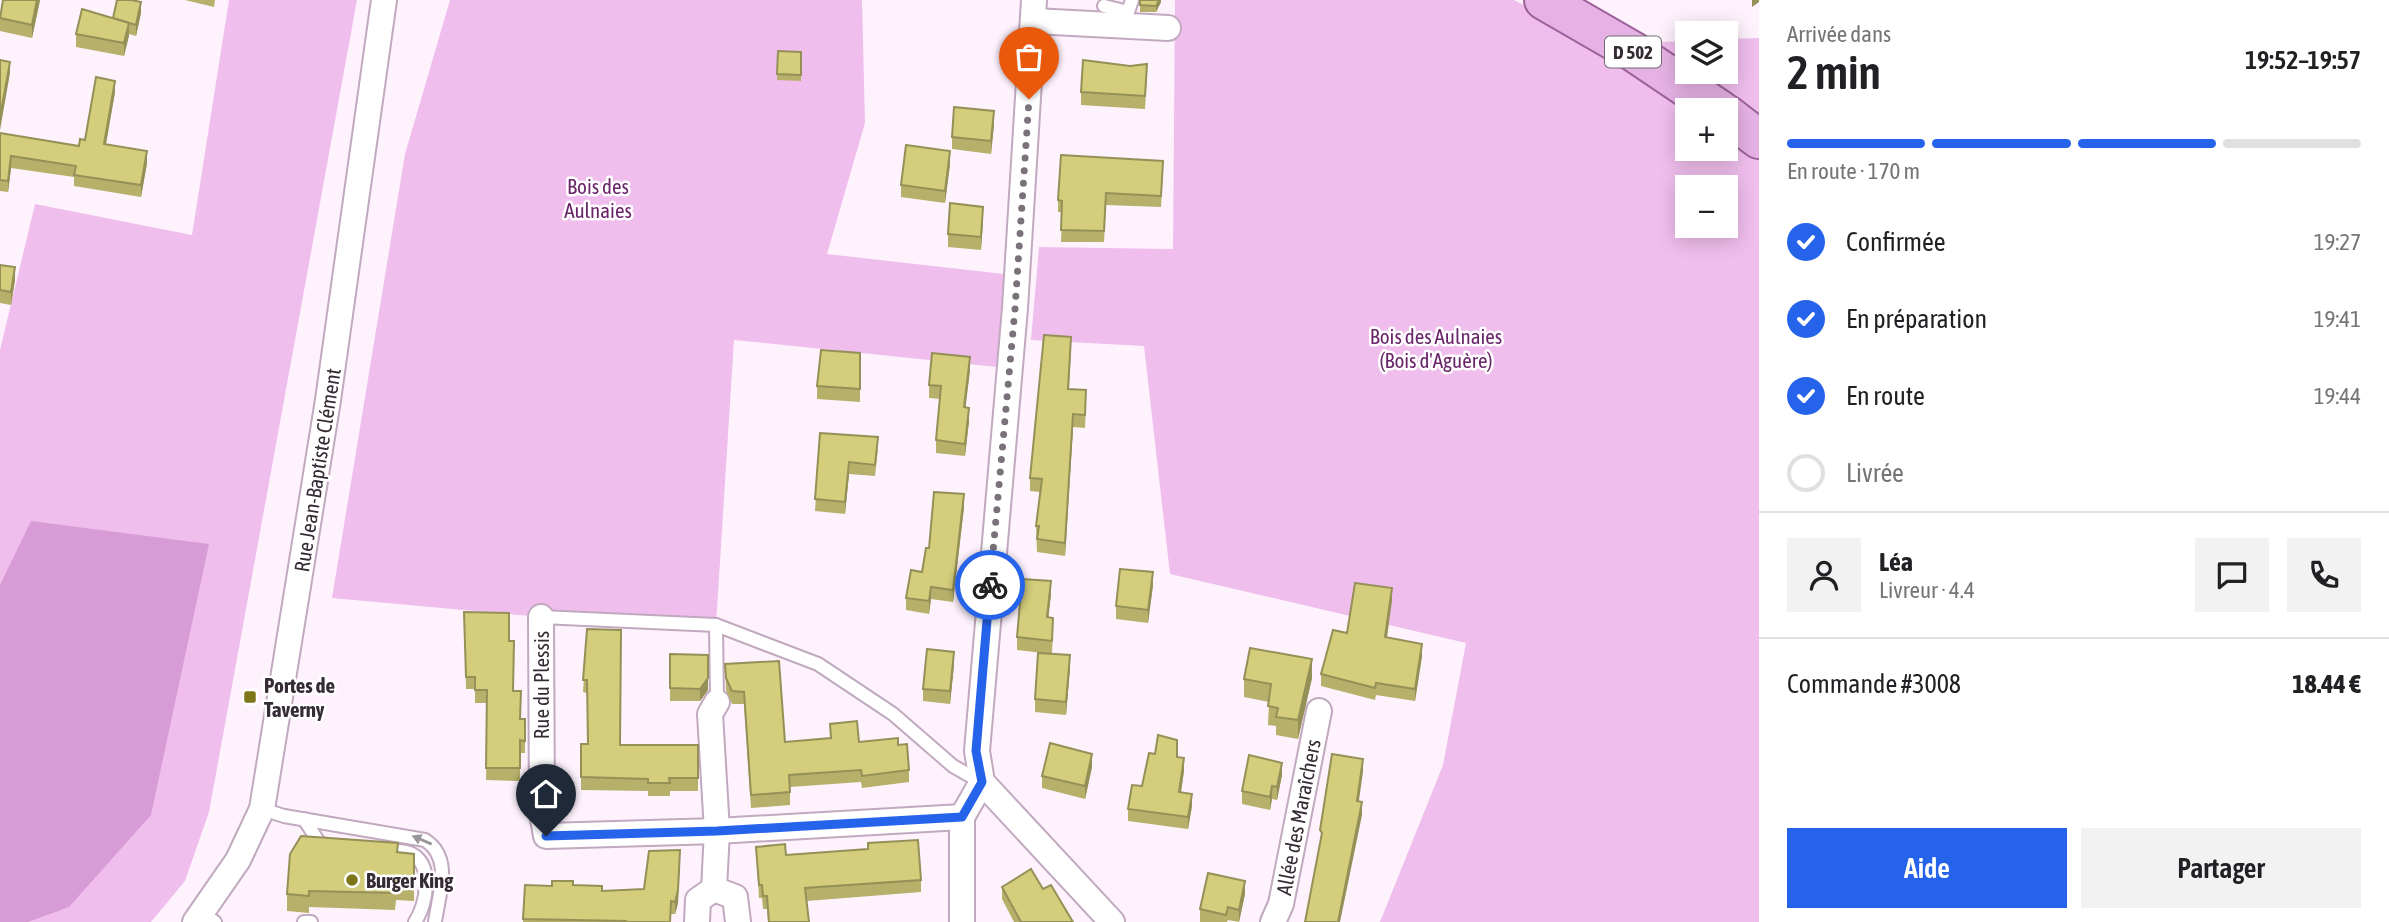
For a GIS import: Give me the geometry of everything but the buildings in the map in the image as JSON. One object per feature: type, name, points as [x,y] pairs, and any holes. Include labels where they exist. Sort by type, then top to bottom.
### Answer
[{"type":"main road","name":"D 502","points":[[1544,0],[1634,52],[1702,98]]},
{"type":"main road","points":[[1738,123],[1759,139]]},
{"type":"street","name":"Rue Jean-Baptiste Clément","points":[[204,920],[238,860],[262,809],[320,455],[384,0]]},
{"type":"street","points":[[1112,922],[982,782],[976,751],[1015,309],[1034,10],[1168,28]]},
{"type":"street","name":"Rue du Plessis","points":[[541,617],[542,813],[546,836],[717,831],[962,817]]},
{"type":"street","points":[[714,889],[717,831],[710,714],[717,702]]},
{"type":"street","name":"Allée des Maraîchers","points":[[1273,922],[1281,904],[1319,711]]},
{"type":"street","points":[[962,922],[962,817],[982,782]]},
{"type":"street","points":[[697,922],[698,900],[714,889]]},
{"type":"street","points":[[714,889],[735,897],[738,922]]},
{"type":"lane","points":[[1089,0],[1128,12],[1132,0]]},
{"type":"lane","points":[[541,617],[716,625],[818,664],[893,714],[953,766],[982,782]]},
{"type":"lane","points":[[716,625],[717,702]]},
{"type":"lane","points":[[262,809],[304,819],[425,839],[436,847],[443,861],[435,922]]},
{"type":"lane","points":[[304,819],[320,844],[346,846]]},
{"type":"lane","points":[[371,849],[409,852],[419,859],[425,868],[424,908],[415,922]]},
{"type":"lane","points":[[304,922],[311,922]]},
{"type":"green space","points":[[229,0],[357,0],[209,812],[185,881],[151,922],[0,922],[0,350],[35,204],[192,235]]},
{"type":"green space","name":"Bois des Aulnaies","points":[[450,0],[862,0],[865,123],[827,254],[1004,274],[997,367],[734,340],[716,625],[541,617],[332,598],[405,154]]},
{"type":"green space","name":"Bois des Aulnaies (Bois d'Aguère)","points":[[1175,0],[1514,0],[1599,44],[1675,41],[1675,84],[1738,84],[1738,39],[1759,38],[1759,922],[1380,922],[1443,765],[1466,643],[1170,574],[1144,346],[1031,340],[1039,247],[1173,249]]},
{"type":"shaded area","points":[[31,521],[209,544],[151,815],[69,907],[28,922],[0,922],[0,585]]},
{"type":"way so far","points":[[990,585],[1015,309],[1029,99]]},
{"type":"place","name":"Portes de Taverny","points":[[250,697]]},
{"type":"place","name":"Burger King","points":[[352,880]]},
{"type":"route","points":[[546,836],[717,831],[962,817],[982,782],[976,751],[990,585]]}]
